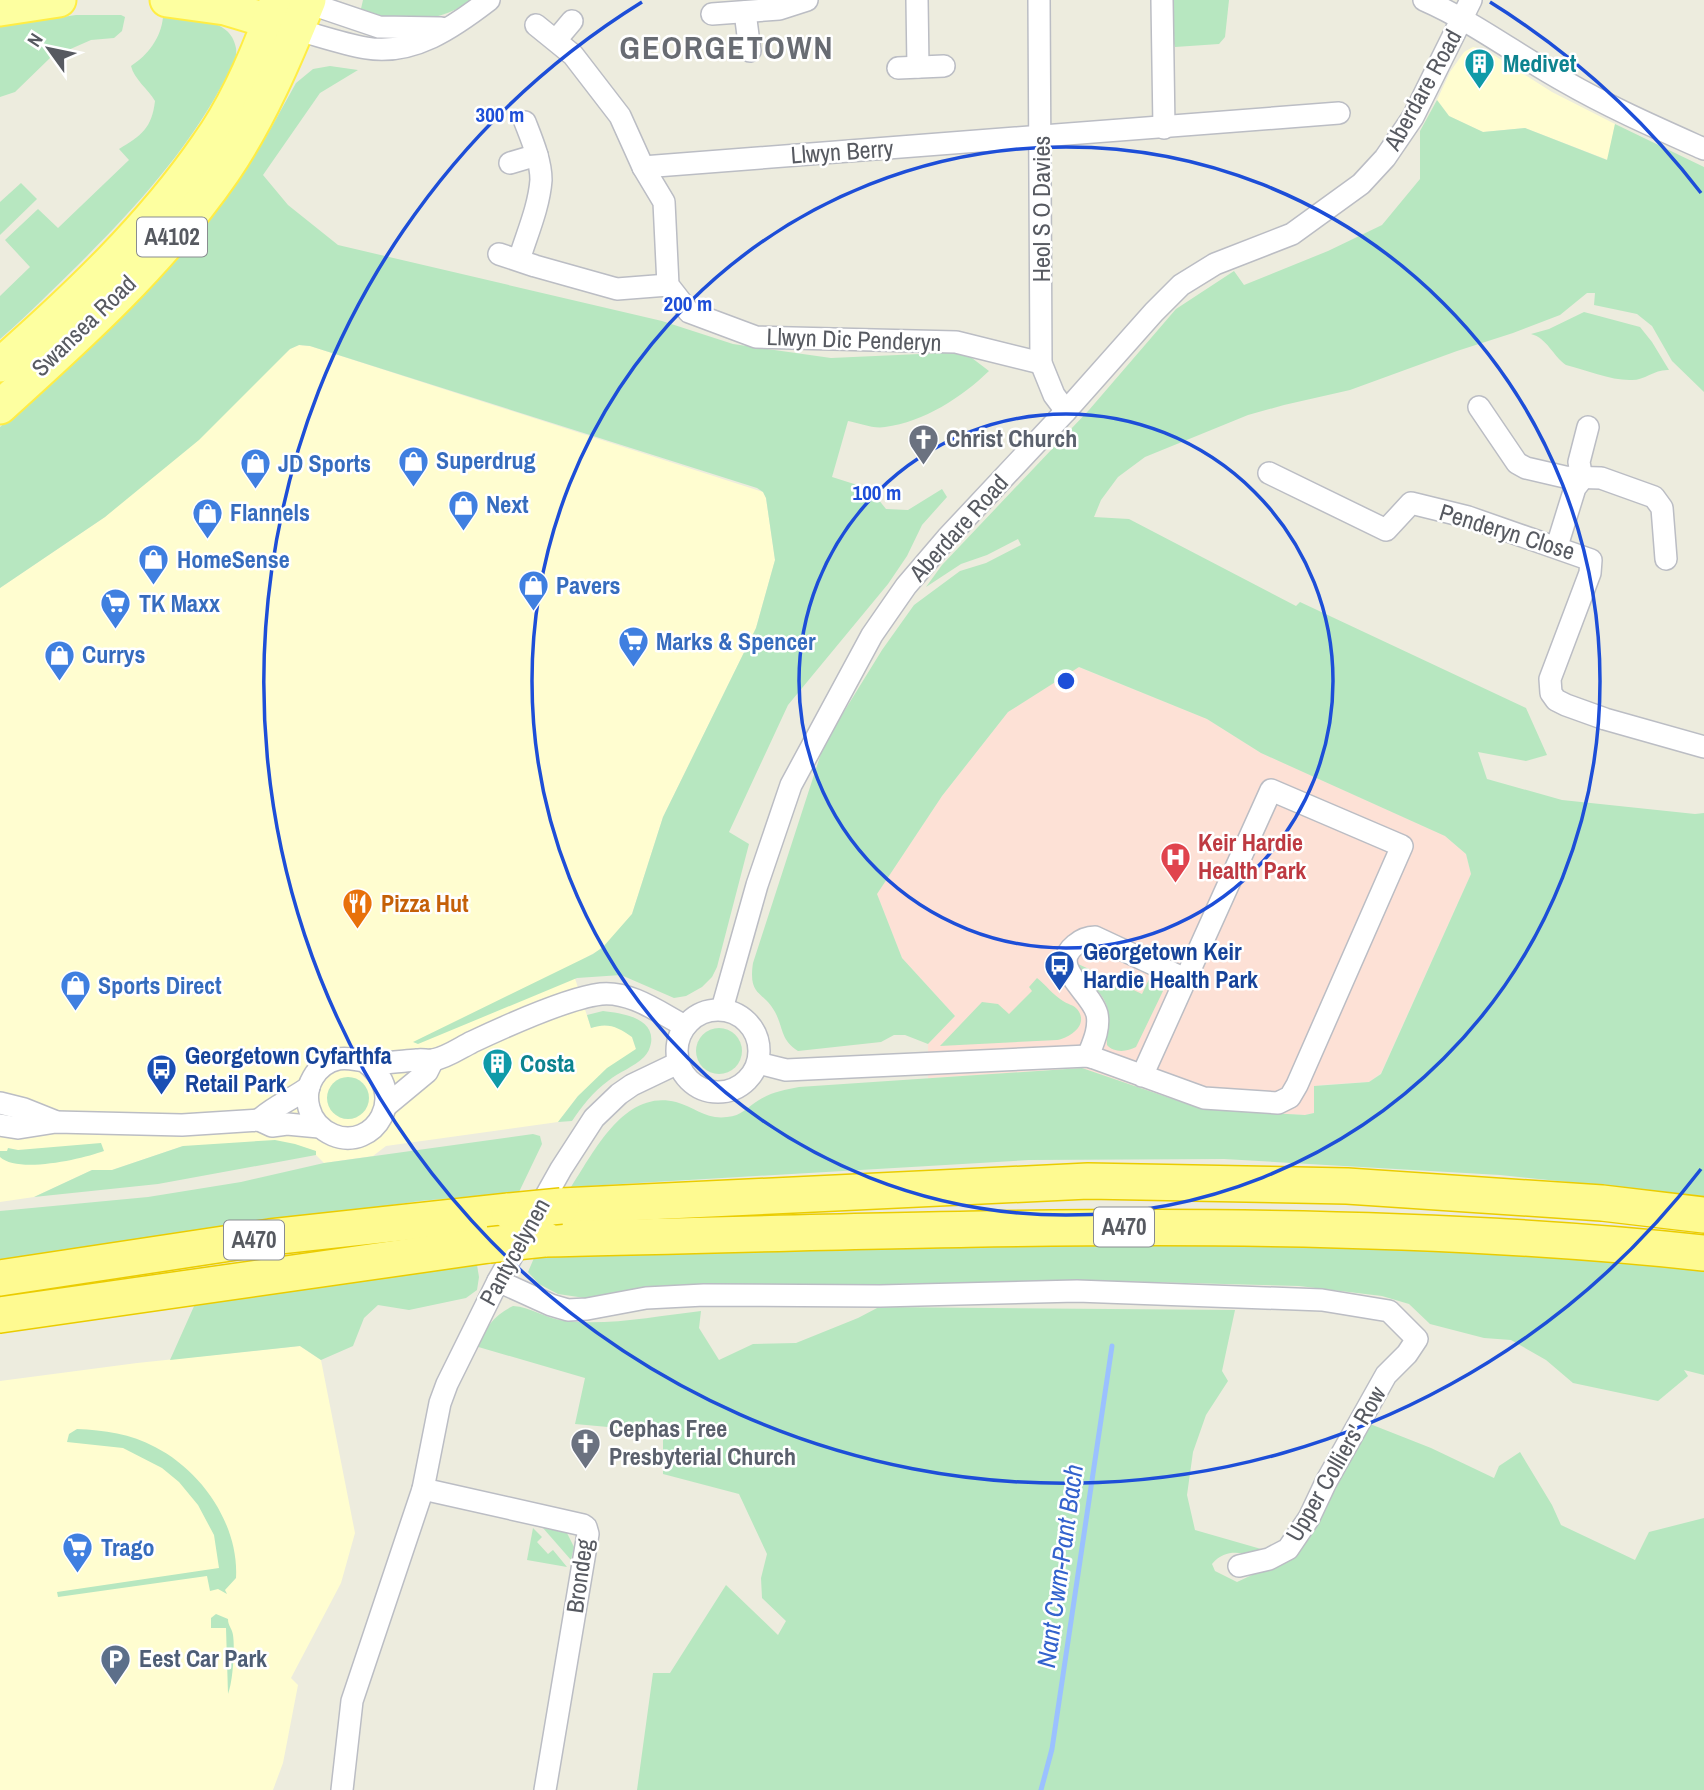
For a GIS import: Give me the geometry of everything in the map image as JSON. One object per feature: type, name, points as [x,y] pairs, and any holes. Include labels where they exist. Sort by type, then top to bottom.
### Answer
[{"type":"highway","name":"A470","points":[[0,1278],[270,1237],[561,1206],[1088,1181],[1347,1186],[1602,1203],[1704,1214]]},
{"type":"highway","name":"A470","points":[[0,1315],[544,1238],[1153,1226],[1386,1230],[1704,1253]]},
{"type":"main road","points":[[0,9],[59,0]]},
{"type":"main road","points":[[167,0],[225,8],[294,9]]},
{"type":"main road","name":"Swansea Road","points":[[0,365],[97,273],[157,210],[209,143],[232,105],[256,56],[294,9]]},
{"type":"main road","name":"Swansea Road","points":[[0,407],[74,340],[165,247],[223,172],[254,121],[294,9]]},
{"type":"street","points":[[294,9],[368,49],[388,49],[428,41],[489,0]]},
{"type":"street","points":[[712,14],[779,9],[807,0]]},
{"type":"street","points":[[917,0],[908,68],[944,66]]},
{"type":"street","name":"Heol S O Davies","points":[[1040,0],[1041,363],[1054,395],[1066,411]]},
{"type":"street","points":[[1161,0],[1164,128]]},
{"type":"street","points":[[1424,0],[1467,9],[1564,82],[1613,108],[1704,149]]},
{"type":"street","points":[[294,9],[379,27],[447,28]]},
{"type":"street","name":"Aberdare Road","points":[[722,1009],[757,885],[791,785],[872,635],[906,586],[947,538],[1181,285],[1215,264],[1292,234],[1362,184],[1385,158],[1413,117],[1467,9]]},
{"type":"street","points":[[745,12],[750,51]]},
{"type":"street","points":[[556,40],[572,21]]},
{"type":"street","points":[[525,122],[537,155],[541,179],[536,209],[509,257],[535,267],[617,289],[668,285],[664,202],[643,167],[620,116],[573,55],[536,25]]},
{"type":"street","name":"Llwyn Berry","points":[[643,167],[1339,113]]},
{"type":"street","points":[[510,163],[537,155]]},
{"type":"street","name":"Llwyn Dic Penderyn","points":[[668,285],[690,312],[756,337],[956,342],[1041,363]]},
{"type":"street","points":[[1479,407],[1517,463],[1526,468],[1581,479],[1601,478],[1659,501],[1662,508],[1666,559]]},
{"type":"street","points":[[1557,546],[1575,488],[1581,479],[1579,462],[1588,427]]},
{"type":"street","name":"Penderyn Close","points":[[1269,473],[1386,530],[1411,503],[1468,517],[1591,560],[1591,567],[1550,679],[1551,693],[1556,700],[1605,719],[1704,747]]},
{"type":"street","points":[[758,1063],[786,1070],[1088,1056],[1142,1076],[1204,1098],[1278,1103],[1290,1097],[1297,1085],[1402,846],[1271,790],[1142,1076]]},
{"type":"street","points":[[1088,1056],[1097,1029],[1096,1013],[1066,965],[1068,953],[1081,940],[1095,937],[1185,979]]},
{"type":"street","points":[[364,1061],[375,1069],[383,1080],[387,1093],[386,1106],[379,1122],[366,1133],[350,1138],[334,1136],[319,1127],[311,1115],[307,1101],[309,1087],[318,1070],[327,1063],[348,1058],[364,1061],[433,1060],[533,1016],[603,994],[641,1002],[685,1027]]},
{"type":"street","points":[[722,1009],[744,1018],[753,1027],[760,1051],[752,1074],[743,1084],[731,1090],[705,1090],[693,1084],[678,1063],[677,1044],[685,1027],[701,1013],[722,1009]]},
{"type":"street","points":[[386,1106],[427,1072],[433,1060]]},
{"type":"street","name":"Pantycelynen","points":[[342,1790],[352,1701],[423,1489],[443,1393],[498,1281],[561,1169],[594,1118],[632,1085],[678,1063]]},
{"type":"street","points":[[259,1120],[309,1087]]},
{"type":"street","points":[[0,1103],[56,1122]]},
{"type":"street","points":[[0,1125],[18,1128],[56,1122],[183,1125],[259,1120],[272,1126],[287,1124],[319,1127]]},
{"type":"street","name":"Upper Colliers' Row","points":[[498,1281],[568,1310],[646,1298],[704,1295],[880,1296],[1077,1291],[1322,1300],[1389,1311],[1417,1339],[1407,1354],[1386,1375],[1309,1518],[1288,1549],[1269,1559],[1239,1566]]},
{"type":"street","name":"Brondeg","points":[[423,1489],[586,1527],[588,1534],[545,1790]]},
{"type":"shaded area","points":[[1473,47],[1484,49],[1552,92],[1615,124],[1608,160],[1525,128],[1483,132],[1449,116],[1437,100],[1450,72],[1464,52]]},
{"type":"shaded area","points":[[299,345],[310,346],[763,492],[766,498],[775,560],[756,628],[663,817],[632,914],[603,948],[571,966],[591,1028],[601,1025],[617,1026],[632,1037],[636,1049],[578,1096],[558,1122],[386,1146],[373,1156],[324,1163],[316,1155],[316,1151],[183,1146],[112,1170],[92,1170],[34,1197],[0,1202],[0,588],[105,517],[290,349]]},
{"type":"shaded area","name":"Keir Hardie Health Park","points":[[1078,667],[1207,719],[1261,753],[1445,836],[1466,854],[1471,874],[1381,1073],[1369,1082],[1319,1085],[1314,1113],[1305,1115],[1196,1107],[1082,1068],[928,1078],[928,1044],[955,1016],[902,958],[877,894],[942,796],[1008,712]]},
{"type":"shaded area","points":[[300,1346],[321,1360],[355,1533],[341,1583],[291,1678],[298,1685],[283,1763],[273,1790],[0,1790],[0,1381]]},
{"type":"green space","points":[[363,0],[471,0],[459,8],[432,18],[403,20],[360,13]]},
{"type":"green space","points":[[1169,0],[1229,0],[1225,37],[1219,44],[1175,47],[1170,30]]},
{"type":"green space","points":[[76,15],[125,17],[122,31],[114,38],[91,40],[50,58],[15,92],[0,97],[0,26]]},
{"type":"green space","points":[[163,17],[207,21],[226,30],[236,48],[232,68],[191,136],[156,181],[98,245],[0,339],[0,296],[30,267],[5,240],[38,209],[58,228],[129,160],[119,149],[148,125],[155,101],[131,66],[153,45],[160,32]]},
{"type":"green space","points":[[330,66],[358,70],[320,93],[263,175],[288,205],[338,245],[662,321],[733,344],[831,358],[964,352],[989,371],[955,399],[914,420],[880,427],[848,421],[832,477],[870,489],[886,509],[908,510],[942,489],[947,497],[922,525],[907,556],[888,584],[788,705],[729,832],[749,844],[717,967],[702,987],[686,996],[674,998],[621,975],[577,978],[418,1044],[413,1042],[593,954],[603,947],[632,914],[663,817],[756,628],[775,560],[766,498],[757,488],[310,346],[299,345],[290,349],[199,440],[105,517],[0,588],[0,427],[85,352],[163,270],[237,181],[266,137],[296,83],[313,69]]},
{"type":"green space","points":[[1437,100],[1449,116],[1483,132],[1525,128],[1607,160],[1615,124],[1704,167],[1704,392],[1672,361],[1652,326],[1637,314],[1594,305],[1595,293],[1587,293],[1560,315],[1513,333],[1350,390],[1248,415],[1145,457],[1118,477],[1101,500],[1094,517],[1129,519],[1296,606],[1300,602],[1526,708],[1547,755],[1526,761],[1478,752],[1487,779],[1562,800],[1704,813],[1704,1196],[1500,1175],[1224,1159],[1029,1160],[571,1187],[613,1126],[641,1105],[658,1100],[683,1104],[713,1117],[727,1117],[741,1113],[769,1095],[799,1087],[1082,1068],[1196,1107],[1305,1115],[1314,1113],[1314,1086],[1369,1082],[1381,1074],[1471,874],[1466,854],[1445,836],[1261,753],[1207,719],[1079,667],[1008,712],[942,796],[877,894],[902,958],[955,1016],[928,1044],[905,1035],[894,1035],[881,1042],[798,1051],[785,1038],[775,1012],[755,988],[752,974],[753,963],[824,744],[882,650],[914,605],[960,571],[986,563],[1021,545],[1018,539],[987,555],[961,564],[926,587],[942,565],[1089,410],[1176,309],[1234,271],[1244,285],[1328,251],[1382,225],[1420,179],[1420,131]]},
{"type":"green space","points":[[21,183],[37,199],[0,235],[0,202]]},
{"type":"green space","points":[[1584,312],[1640,327],[1669,370],[1632,380],[1599,375],[1566,365],[1541,339],[1531,334],[1549,329]]},
{"type":"green space","points":[[1076,963],[1142,994],[1152,973],[1158,978],[1163,991],[1136,1047],[1121,1051],[1107,1045],[1106,1004]]},
{"type":"green space","points":[[1037,978],[1059,999],[1077,1009],[1080,1025],[1072,1034],[1057,1040],[940,1046],[982,1002],[998,1004],[1009,1014],[1032,991],[1029,987]]},
{"type":"green space","points":[[603,1011],[628,1015],[643,1022],[651,1035],[649,1049],[640,1061],[597,1090],[572,1121],[558,1122],[578,1096],[607,1068],[636,1049],[632,1037],[617,1028],[603,1025],[591,1028],[587,1015]]},
{"type":"green space","points":[[719,1028],[736,1034],[742,1051],[736,1068],[719,1074],[702,1068],[696,1051],[702,1034]]},
{"type":"green space","points":[[348,1077],[363,1083],[369,1098],[363,1113],[348,1119],[333,1113],[327,1098],[333,1083]]},
{"type":"green space","points":[[533,1134],[540,1136],[542,1144],[519,1192],[420,1201],[0,1261],[0,1211],[148,1197],[241,1182],[324,1163]]},
{"type":"green space","points":[[275,1140],[316,1151],[316,1155],[158,1184],[34,1197],[92,1170],[112,1170],[183,1146]]},
{"type":"green space","points":[[101,1143],[104,1151],[50,1163],[21,1164],[0,1157],[0,1151],[7,1151],[8,1148],[18,1150]]},
{"type":"green space","points":[[855,1239],[1395,1242],[1704,1269],[1704,1375],[1684,1370],[1688,1376],[1658,1401],[1573,1383],[1546,1360],[1511,1340],[1484,1338],[1430,1324],[1409,1304],[1382,1296],[1299,1286],[1110,1281],[680,1287],[585,1298],[558,1294],[539,1284],[528,1272],[534,1258],[641,1254]]},
{"type":"green space","points":[[477,1265],[477,1290],[466,1298],[409,1310],[378,1305],[364,1318],[353,1346],[321,1360],[300,1346],[170,1360],[195,1304]]},
{"type":"green space","points":[[513,1306],[558,1320],[582,1322],[633,1320],[701,1311],[699,1328],[719,1360],[753,1344],[796,1343],[879,1307],[1235,1310],[1222,1371],[1228,1381],[1206,1415],[1193,1452],[1187,1495],[1195,1530],[1268,1551],[1261,1554],[1226,1554],[1212,1564],[1215,1571],[1237,1582],[1278,1563],[1365,1422],[1431,1448],[1494,1478],[1499,1466],[1520,1452],[1561,1525],[1635,1560],[1649,1532],[1704,1518],[1704,1790],[637,1790],[653,1673],[670,1673],[726,1585],[778,1635],[786,1621],[762,1598],[761,1578],[767,1554],[739,1494],[663,1474],[663,1432],[575,1424],[585,1378],[475,1346],[491,1323]]},
{"type":"green space","points":[[77,1429],[117,1434],[155,1447],[172,1457],[202,1485],[224,1520],[231,1539],[236,1578],[225,1590],[227,1594],[218,1589],[210,1591],[207,1576],[58,1597],[57,1592],[219,1568],[214,1535],[198,1505],[179,1482],[162,1468],[123,1448],[67,1442],[69,1434]]},
{"type":"green space","points":[[533,1528],[542,1537],[537,1542],[548,1554],[553,1550],[567,1567],[527,1560]]},
{"type":"green space","points":[[543,1528],[567,1533],[574,1547],[571,1560]]},
{"type":"green space","points":[[216,1614],[228,1619],[233,1635],[233,1665],[228,1694],[226,1628],[211,1628],[211,1618]]},
{"type":"waterway","name":"Nant Cwm-Pant Bach","points":[[1041,1790],[1052,1749],[1112,1346]]},
{"type":"place","name":"Medivet","points":[[1480,91]]},
{"type":"place","name":"Christ Church","points":[[923,466]]},
{"type":"place","name":"Superdrug","points":[[413,488]]},
{"type":"place","name":"JD Sports","points":[[255,491]]},
{"type":"place","name":"Next","points":[[463,532]]},
{"type":"place","name":"Flannels","points":[[207,540]]},
{"type":"place","name":"HomeSense","points":[[154,587]]},
{"type":"place","name":"Pavers","points":[[533,613]]},
{"type":"place","name":"TK Maxx","points":[[116,631]]},
{"type":"place","name":"Marks & Spencer","points":[[633,669]]},
{"type":"place","name":"Currys","points":[[59,682]]},
{"type":"place","name":"Keir Hardie Health Park","points":[[1175,884]]},
{"type":"place","name":"Pizza Hut","points":[[358,931]]},
{"type":"place","name":"Georgetown Keir Hardie Health Park","points":[[1060,993]]},
{"type":"place","name":"Sports Direct","points":[[75,1013]]},
{"type":"place","name":"Costa","points":[[497,1091]]},
{"type":"place","name":"Georgetown Cyfarthfa Retail Park","points":[[162,1097]]},
{"type":"place","name":"Cephas Free Presbyterial Church","points":[[586,1470]]},
{"type":"place","name":"Trago","points":[[78,1575]]},
{"type":"place","name":"Eest Car Park","points":[[116,1686]]},
{"type":"district","name":"GEORGETOWN","points":[[727,48]]}]
